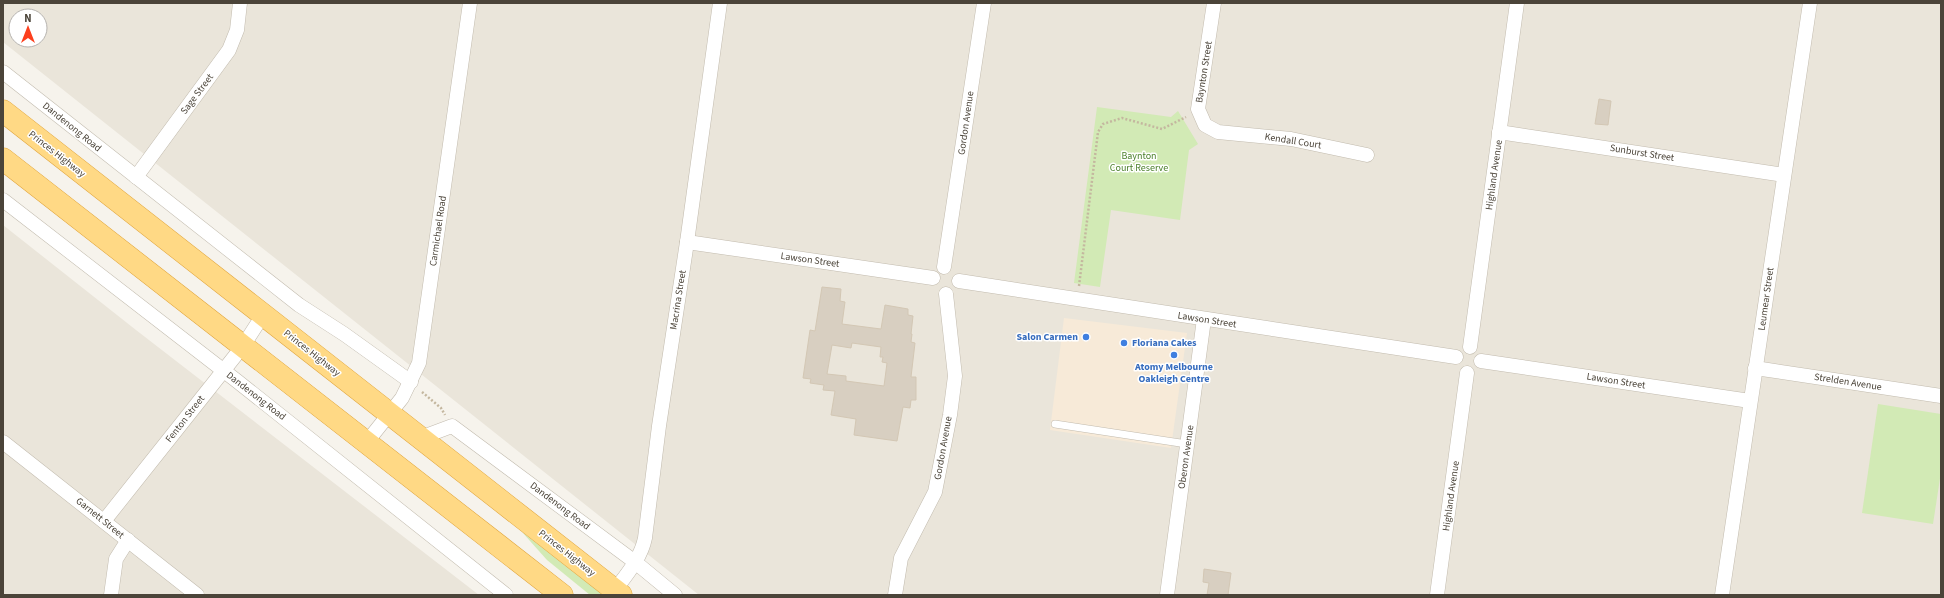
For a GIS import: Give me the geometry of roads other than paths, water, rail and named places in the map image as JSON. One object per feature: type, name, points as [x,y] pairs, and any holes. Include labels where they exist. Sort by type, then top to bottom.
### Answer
[{"type":"highway","name":"Princes Highway","points":[[3,111],[618,593]]},
{"type":"highway","points":[[3,159],[562,595]]},
{"type":"street","name":"Sage Street","points":[[136,177],[229,50],[237,30],[240,3]]},
{"type":"street","name":"Carmichael Road","points":[[366,443],[402,398],[411,382],[420,356],[470,3]]},
{"type":"street","name":"Macrina Street","points":[[618,593],[643,546],[645,538],[659,426],[687,242],[720,3]]},
{"type":"street","name":"Gordon Avenue","points":[[944,267],[984,3]]},
{"type":"street","name":"Baynton Street","points":[[1214,3],[1198,110],[1204,125],[1218,132]]},
{"type":"street","name":"Highland Avenue","points":[[1470,347],[1516,3]]},
{"type":"street","name":"Leumear Street","points":[[1722,595],[1810,3]]},
{"type":"street","name":"Dandenong Road","points":[[3,72],[299,304],[411,382]]},
{"type":"street","name":"Kendall Court","points":[[1218,132],[1291,139],[1367,155]]},
{"type":"street","name":"Sunburst Street","points":[[1499,132],[1784,175]]},
{"type":"street","name":"Dandenong Road","points":[[3,200],[223,371],[506,595]]},
{"type":"street","name":"Lawson Street","points":[[687,242],[933,278]]},
{"type":"street","points":[[944,267],[956,272],[959,281],[956,288],[946,294],[940,293],[936,289],[933,284],[933,278],[936,271],[944,267]]},
{"type":"street","name":"Lawson Street","points":[[959,281],[1204,320],[1456,357]]},
{"type":"street","name":"Gordon Avenue","points":[[895,595],[901,558],[936,492],[950,415],[956,376],[946,294]]},
{"type":"street","name":"Fenton Street","points":[[104,521],[243,346],[263,315]]},
{"type":"street","name":"Oberon Avenue","points":[[1167,595],[1204,320]]},
{"type":"street","points":[[1470,347],[1479,352],[1482,361],[1475,371],[1467,373],[1458,367],[1456,357],[1462,349],[1470,347]]},
{"type":"street","name":"Lawson Street","points":[[1482,361],[1750,401]]},
{"type":"street","name":"Strelden Avenue","points":[[1755,368],[1941,396]]},
{"type":"street","name":"Highland Avenue","points":[[1438,595],[1467,373]]},
{"type":"street","name":"Dandenong Road","points":[[420,438],[452,426],[635,562],[676,595]]},
{"type":"street","name":"Garnett Street","points":[[3,442],[198,595]]},
{"type":"street","points":[[111,595],[116,559],[128,540]]},
{"type":"lane","points":[[1055,424],[1187,444]]},
{"type":"place","name":"Salon Carmen","points":[[1086,337]]},
{"type":"place","name":"Floriana Cakes","points":[[1124,343]]},
{"type":"place","name":"Atomy Melbourne Oakleigh Centre","points":[[1174,355]]},
{"type":"park label","name":"Baynton Court Reserve","points":[[1139,162]]}]
